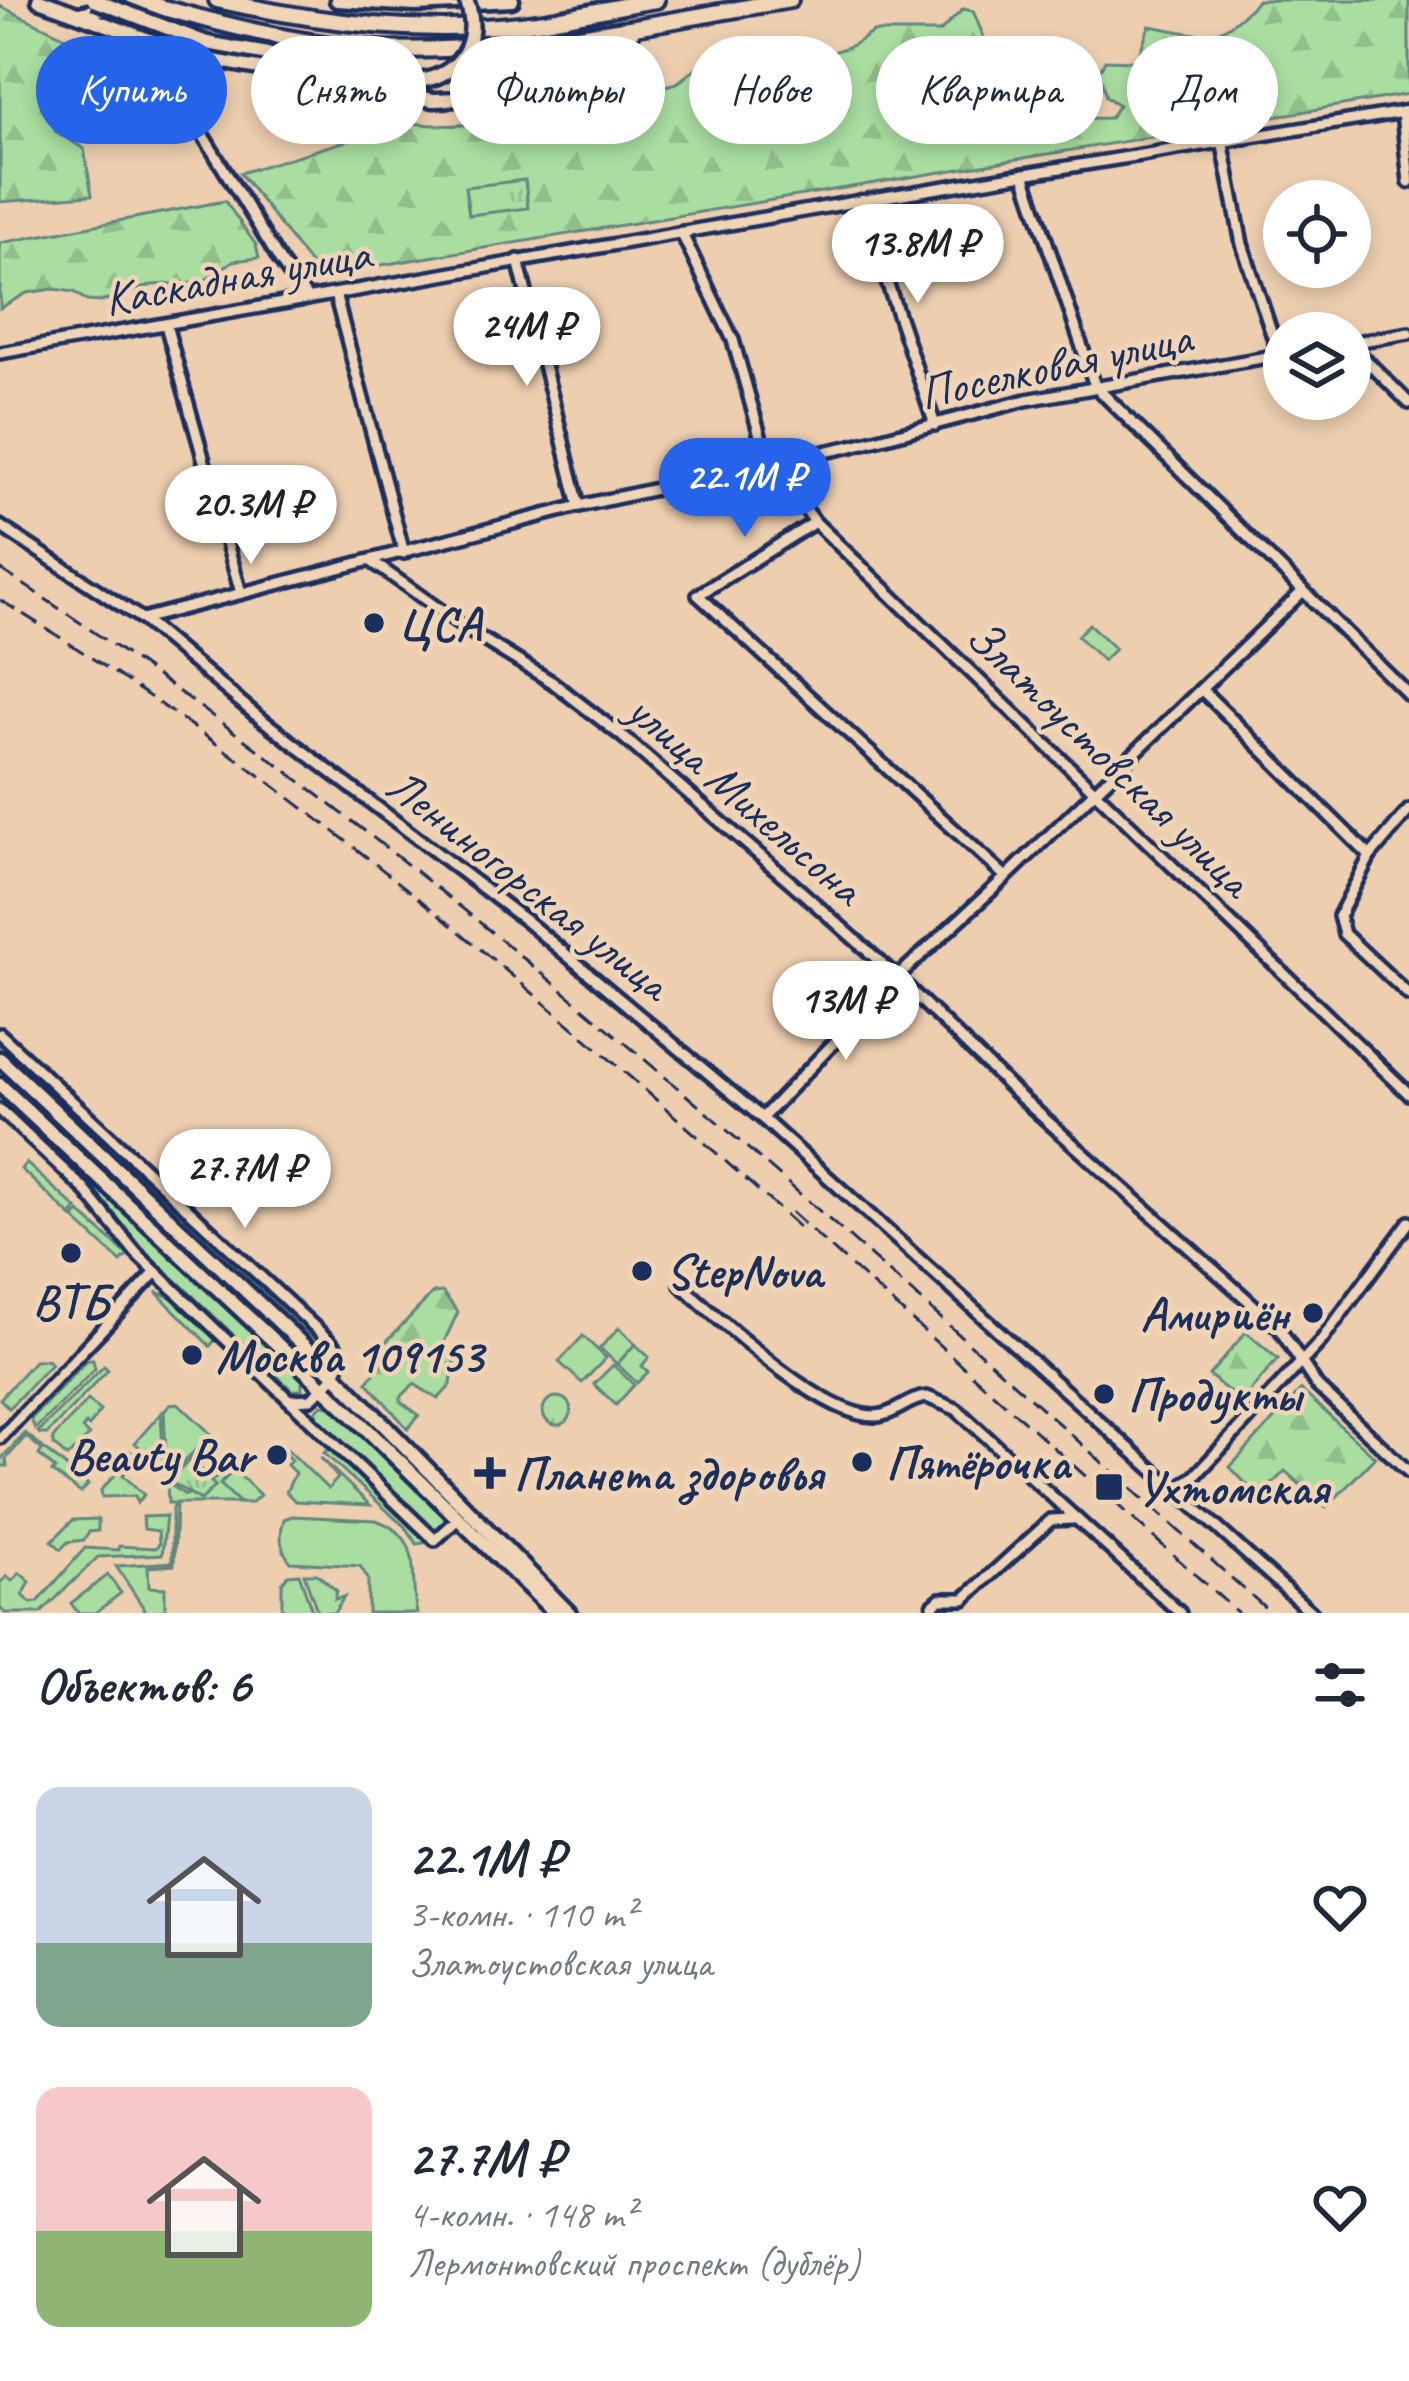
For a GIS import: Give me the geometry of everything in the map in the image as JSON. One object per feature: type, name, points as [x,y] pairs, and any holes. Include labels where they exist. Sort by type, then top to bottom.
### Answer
[{"type":"highway","points":[[134,0],[318,43],[436,50],[538,43],[790,0]]},
{"type":"highway","points":[[217,0],[327,21],[456,28],[539,21],[656,0]]},
{"type":"main road","points":[[39,0],[121,33],[234,65],[412,98],[473,98],[531,81],[604,44],[669,19]]},
{"type":"main road","points":[[94,0],[206,43],[416,80],[442,75],[464,55],[473,30],[466,0]]},
{"type":"main road","points":[[72,14],[93,14],[116,0]]},
{"type":"main road","points":[[337,0],[449,5],[512,0]]},
{"type":"main road","points":[[0,1059],[335,1375],[569,1613]]},
{"type":"main road","points":[[0,1085],[555,1613]]},
{"type":"street","points":[[121,33],[126,36]]},
{"type":"street","points":[[227,65],[234,65]]},
{"type":"street","points":[[1406,111],[1409,182]]},
{"type":"street","name":"Каскадная улица","points":[[1278,131],[1406,111]]},
{"type":"street","points":[[211,144],[280,261],[308,298]]},
{"type":"street","name":"Каскадная улица","points":[[0,353],[1199,144]]},
{"type":"street","points":[[1223,144],[1239,230],[1267,312]]},
{"type":"street","points":[[1024,174],[1095,386],[1409,695]]},
{"type":"street","points":[[860,201],[934,425]]},
{"type":"street","name":"Златоустовская улица","points":[[681,232],[733,340],[760,441],[771,464],[814,522],[1409,1094]]},
{"type":"street","points":[[518,260],[579,506]]},
{"type":"street","points":[[335,294],[404,553]]},
{"type":"street","points":[[166,325],[241,592]]},
{"type":"street","points":[[1371,340],[1409,333]]},
{"type":"street","name":"Поселковая улица","points":[[142,620],[579,506],[771,464],[998,406],[1263,358]]},
{"type":"street","points":[[1371,365],[1409,403]]},
{"type":"street","points":[[814,522],[698,595],[1006,878]]},
{"type":"street","name":"Лениногорская улица","points":[[0,526],[142,620],[256,715],[526,921],[762,1118],[1312,1613]]},
{"type":"street","name":"улица Михельсона","points":[[371,561],[552,682],[622,736],[897,977],[1017,1094],[1279,1328],[1316,1386],[1409,1472]]},
{"type":"street","points":[[762,1118],[897,977],[1302,592]]},
{"type":"street","points":[[1202,690],[1370,856]]},
{"type":"street","points":[[1409,810],[1370,856],[1339,916],[1344,934],[1409,995]]},
{"type":"street","points":[[0,1034],[335,1346],[341,1365],[335,1375],[308,1401],[291,1400]]},
{"type":"street","points":[[0,1110],[84,1189],[156,1272],[435,1540],[458,1519]]},
{"type":"street","points":[[1175,1490],[1194,1477],[1350,1306],[1409,1222]]},
{"type":"street","points":[[0,1438],[156,1272]]},
{"type":"street","points":[[681,1285],[783,1373],[852,1410],[883,1415],[927,1397],[956,1409],[1180,1613]]},
{"type":"street","points":[[1186,1500],[1194,1477]]},
{"type":"street","points":[[1051,1494],[1052,1520]]},
{"type":"street","points":[[933,1613],[940,1599],[959,1600],[976,1588],[1052,1520],[1073,1519]]},
{"type":"green space","points":[[1258,0],[1409,0],[1409,94],[1278,116],[1278,36],[1146,36],[1149,26],[1208,34],[1243,15]]},
{"type":"green space","points":[[0,6],[64,36],[36,36],[36,144],[76,144],[84,149],[92,195],[0,202]]},
{"type":"green space","points":[[963,9],[973,11],[983,36],[876,36],[876,144],[1103,144],[1103,118],[1110,118],[1119,105],[1106,97],[1105,60],[1127,61],[1127,141],[346,271],[310,264],[240,173],[336,144],[426,144],[426,124],[450,126],[450,144],[665,144],[665,86],[689,74],[689,144],[852,144],[852,45],[873,32],[940,32]]},
{"type":"green space","points":[[525,180],[528,208],[469,215],[465,187]]},
{"type":"green space","points":[[225,201],[256,245],[259,258],[233,261],[201,283],[152,285],[100,302],[53,289],[27,293],[0,308],[0,243]]},
{"type":"green space","points":[[1089,624],[1115,649],[1103,661],[1077,636]]},
{"type":"green space","points":[[0,1043],[332,1353],[333,1358],[0,1049]]},
{"type":"green space","points":[[0,1095],[302,1378],[302,1390],[292,1390],[142,1248],[94,1189],[0,1101]]},
{"type":"green space","points":[[26,1163],[77,1209],[71,1216],[21,1169]]},
{"type":"green space","points":[[79,1212],[128,1255],[121,1262],[73,1218]]},
{"type":"green space","points":[[156,1292],[171,1297],[216,1339],[210,1346]]},
{"type":"green space","points":[[442,1292],[458,1312],[442,1346],[455,1353],[451,1385],[438,1399],[414,1384],[401,1397],[419,1415],[408,1429],[367,1382],[384,1362],[385,1343],[433,1293]]},
{"type":"green space","points":[[619,1328],[635,1344],[617,1364],[600,1348]]},
{"type":"green space","points":[[1246,1332],[1278,1359],[1241,1402],[1209,1375]]},
{"type":"green space","points":[[583,1336],[606,1358],[582,1383],[559,1362]]},
{"type":"green space","points":[[635,1344],[649,1357],[642,1366],[648,1372],[637,1383],[617,1364]]},
{"type":"green space","points":[[87,1360],[93,1360],[95,1369],[35,1429],[31,1419]]},
{"type":"green space","points":[[34,1361],[51,1364],[9,1408],[0,1399]]},
{"type":"green space","points":[[613,1365],[634,1385],[616,1405],[594,1384]]},
{"type":"green space","points":[[104,1366],[108,1370],[47,1434],[40,1434],[38,1432]]},
{"type":"green space","points":[[1301,1390],[1375,1457],[1326,1508],[1285,1471],[1259,1497],[1230,1467]]},
{"type":"green space","points":[[557,1397],[567,1401],[571,1411],[567,1421],[557,1425],[547,1421],[543,1411],[547,1401]]},
{"type":"green space","points":[[88,1400],[100,1411],[82,1429],[89,1436],[67,1457],[53,1438]]},
{"type":"green space","points":[[178,1403],[211,1434],[167,1479],[164,1411]]},
{"type":"green space","points":[[322,1405],[331,1406],[443,1515],[446,1522],[440,1530],[430,1527],[317,1419],[316,1411]]},
{"type":"green space","points":[[161,1413],[164,1470],[135,1443]]},
{"type":"green space","points":[[25,1433],[88,1485],[81,1493],[52,1472],[55,1469],[39,1455],[42,1450],[26,1436],[6,1459],[7,1466],[1,1466],[1,1459]]},
{"type":"green space","points":[[207,1442],[213,1448],[197,1465],[212,1480],[231,1467],[220,1484],[240,1503],[168,1503],[167,1482],[185,1495],[215,1486],[190,1460]]},
{"type":"green space","points":[[287,1449],[328,1489],[338,1478],[320,1457],[370,1505],[295,1501],[286,1492],[295,1473],[287,1465],[291,1460],[284,1453]]},
{"type":"green space","points":[[328,1449],[424,1536],[424,1543],[417,1544],[405,1527],[324,1453]]},
{"type":"green space","points":[[128,1450],[139,1457],[123,1475],[144,1495],[137,1503],[135,1496],[102,1497],[101,1490],[133,1456]]},
{"type":"green space","points":[[190,1460],[215,1486],[201,1500],[169,1481]]},
{"type":"green space","points":[[234,1470],[260,1495],[251,1503],[240,1503],[220,1484]]},
{"type":"green space","points":[[176,1505],[174,1565],[148,1567],[149,1587],[165,1588],[165,1613],[147,1613],[116,1566],[172,1562],[172,1508]]},
{"type":"green space","points":[[166,1516],[162,1554],[98,1557],[41,1613],[5,1613],[0,1608],[0,1583],[7,1576],[12,1581],[20,1573],[30,1582],[23,1595],[31,1603],[38,1602],[85,1548],[155,1548],[158,1531],[144,1529],[143,1517]]},
{"type":"green space","points":[[98,1519],[98,1531],[89,1532],[84,1540],[68,1542],[61,1549],[52,1541],[73,1520]]},
{"type":"green space","points":[[284,1519],[376,1520],[392,1528],[409,1547],[417,1613],[368,1613],[368,1579],[360,1566],[291,1562],[281,1536]]},
{"type":"green space","points":[[299,1574],[313,1613],[282,1613],[282,1583],[288,1575]]},
{"type":"green space","points":[[304,1574],[317,1574],[337,1591],[335,1599],[344,1597],[334,1613],[318,1613]]},
{"type":"green space","points":[[108,1575],[121,1593],[95,1613],[78,1613],[71,1603]]},
{"type":"railway","points":[[0,569],[170,685],[496,936],[810,1203],[1271,1613]]},
{"type":"railway","points":[[0,600],[107,668],[315,817],[514,977],[801,1229]]},
{"type":"railway","points":[[791,1212],[1238,1613]]},
{"type":"place","name":"ЦСА","points":[[374,623]]},
{"type":"place","name":"ВТБ","points":[[71,1253]]},
{"type":"place","name":"StepNova","points":[[642,1271]]},
{"type":"place","name":"Амириён","points":[[1313,1313]]},
{"type":"place","name":"Москва 109153","points":[[192,1355]]},
{"type":"place","name":"Продукты","points":[[1104,1394]]},
{"type":"place","name":"Beauty Bar","points":[[277,1455]]},
{"type":"place","name":"Пятёрочка","points":[[862,1462]]},
{"type":"place","name":"Планета здоровья","points":[[490,1473]]},
{"type":"place","name":"Ухтомская","points":[[1109,1487]]}]
